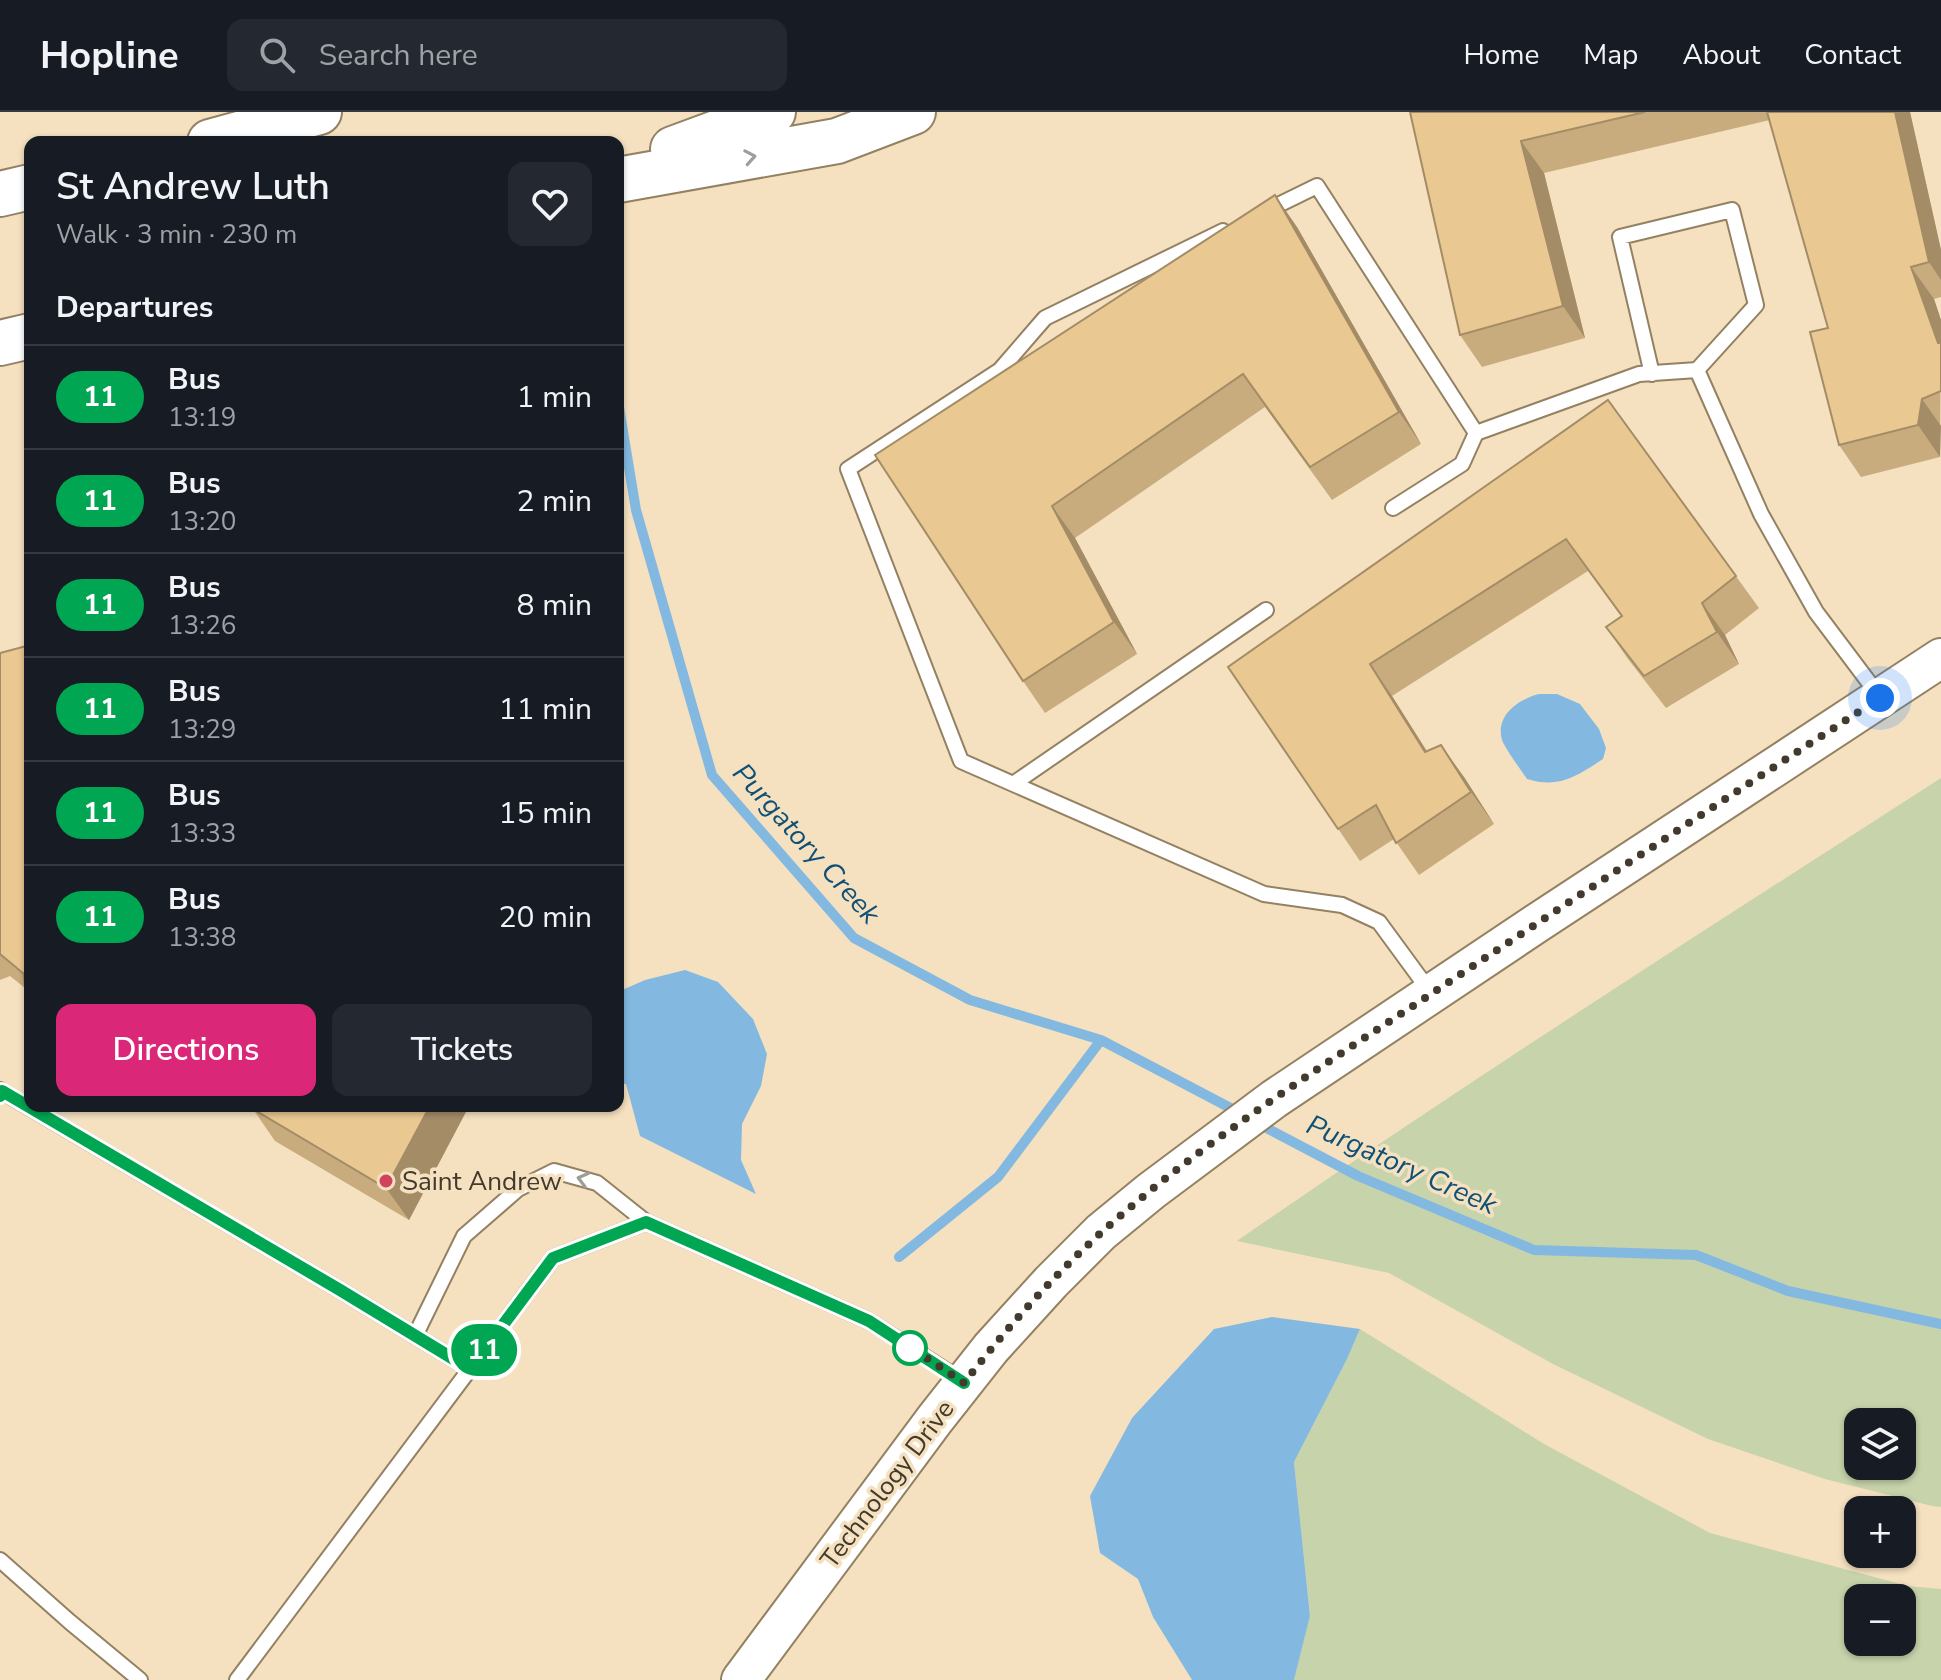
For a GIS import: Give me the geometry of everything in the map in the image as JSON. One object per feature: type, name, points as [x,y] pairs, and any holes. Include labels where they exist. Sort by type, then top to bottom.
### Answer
[{"type":"highway","points":[[229,136],[282,119],[319,112]]},
{"type":"highway","points":[[624,167],[773,112]]},
{"type":"highway","points":[[624,179],[837,141],[913,112]]},
{"type":"highway","points":[[0,194],[24,188]]},
{"type":"highway","points":[[0,343],[24,337]]},
{"type":"street","name":"Technology Drive","points":[[741,1680],[991,1348],[1101,1232],[1274,1099],[1941,658]]},
{"type":"lane","points":[[1245,221],[1317,186],[1476,433]]},
{"type":"lane","points":[[1393,508],[1462,464],[1476,433],[1639,374],[1652,374],[1697,370],[1756,305],[1732,210],[1620,237],[1652,374]]},
{"type":"lane","points":[[1231,228],[1045,318],[1000,370],[848,469],[961,761],[1264,894],[1342,905],[1379,922],[1431,993]]},
{"type":"lane","points":[[1697,370],[1768,527],[1816,612],[1880,698]]},
{"type":"lane","points":[[1013,784],[1266,610]]},
{"type":"lane","points":[[1,1092],[24,1105]]},
{"type":"lane","points":[[35,1112],[470,1369]]},
{"type":"lane","points":[[415,1336],[464,1236],[518,1189],[554,1171],[597,1183],[646,1222],[869,1321],[964,1383]]},
{"type":"lane","points":[[237,1680],[553,1258],[646,1222]]},
{"type":"lane","points":[[0,1560],[140,1680]]},
{"type":"green space","points":[[1941,778],[1941,1507],[1916,1502],[1916,1496],[1892,1496],[1825,1479],[1708,1439],[1553,1364],[1389,1273],[1237,1241],[1499,1064]]},
{"type":"green space","points":[[1360,1329],[1544,1444],[1710,1533],[1901,1584],[1844,1584],[1844,1656],[1916,1656],[1916,1587],[1941,1589],[1941,1680],[1294,1680],[1310,1615],[1294,1462]]},
{"type":"water","points":[[1539,694],[1557,694],[1580,704],[1599,729],[1606,748],[1603,759],[1558,782],[1527,779],[1502,740],[1502,723],[1517,704]]},
{"type":"water","points":[[685,970],[718,982],[753,1019],[767,1054],[761,1086],[742,1124],[741,1160],[756,1194],[640,1136],[624,1084],[624,989],[645,980]]},
{"type":"water","points":[[1272,1317],[1360,1329],[1294,1462],[1310,1616],[1294,1680],[1192,1680],[1153,1617],[1138,1579],[1100,1553],[1090,1496],[1132,1418],[1214,1329]]},
{"type":"building","points":[[1410,112],[1645,112],[1521,141],[1563,306],[1460,335]]},
{"type":"building","points":[[1767,112],[1895,112],[1929,262],[1911,267],[1938,343],[1941,343],[1941,391],[1922,399],[1918,425],[1839,445],[1810,332],[1828,328]]},
{"type":"building","points":[[1275,195],[1399,412],[1310,467],[1243,374],[1052,506],[1114,622],[1023,681],[875,455]]},
{"type":"building","points":[[1608,400],[1736,576],[1702,603],[1717,632],[1644,676],[1606,627],[1622,616],[1566,539],[1370,664],[1425,752],[1441,745],[1471,792],[1396,843],[1376,805],[1338,829],[1228,667]]},
{"type":"building","points":[[24,647],[24,974],[0,954],[0,653]]},
{"type":"building","points":[[258,1112],[427,1112],[386,1188]]},
{"type":"waterway","name":"Purgatory Creek","points":[[624,437],[636,510],[712,775],[854,938],[970,1000],[1101,1040],[1240,1113]]},
{"type":"waterway","points":[[899,1257],[998,1177],[1101,1040]]},
{"type":"waterway","name":"Purgatory Creek","points":[[1257,1123],[1358,1176],[1534,1250],[1696,1255],[1788,1291],[1941,1324]]},
{"type":"bus line","name":"11","points":[[0,1096],[2,1091],[24,1104]]},
{"type":"bus line","name":"11","points":[[38,1112],[470,1369],[553,1258],[646,1222],[869,1321],[964,1383]]},
{"type":"place","name":"Saint Andrew","points":[[386,1181]]},
{"type":"route","points":[[910,1348],[907,1345],[964,1383],[991,1348],[1101,1232],[1210,1146],[1428,995],[1880,698]]}]
